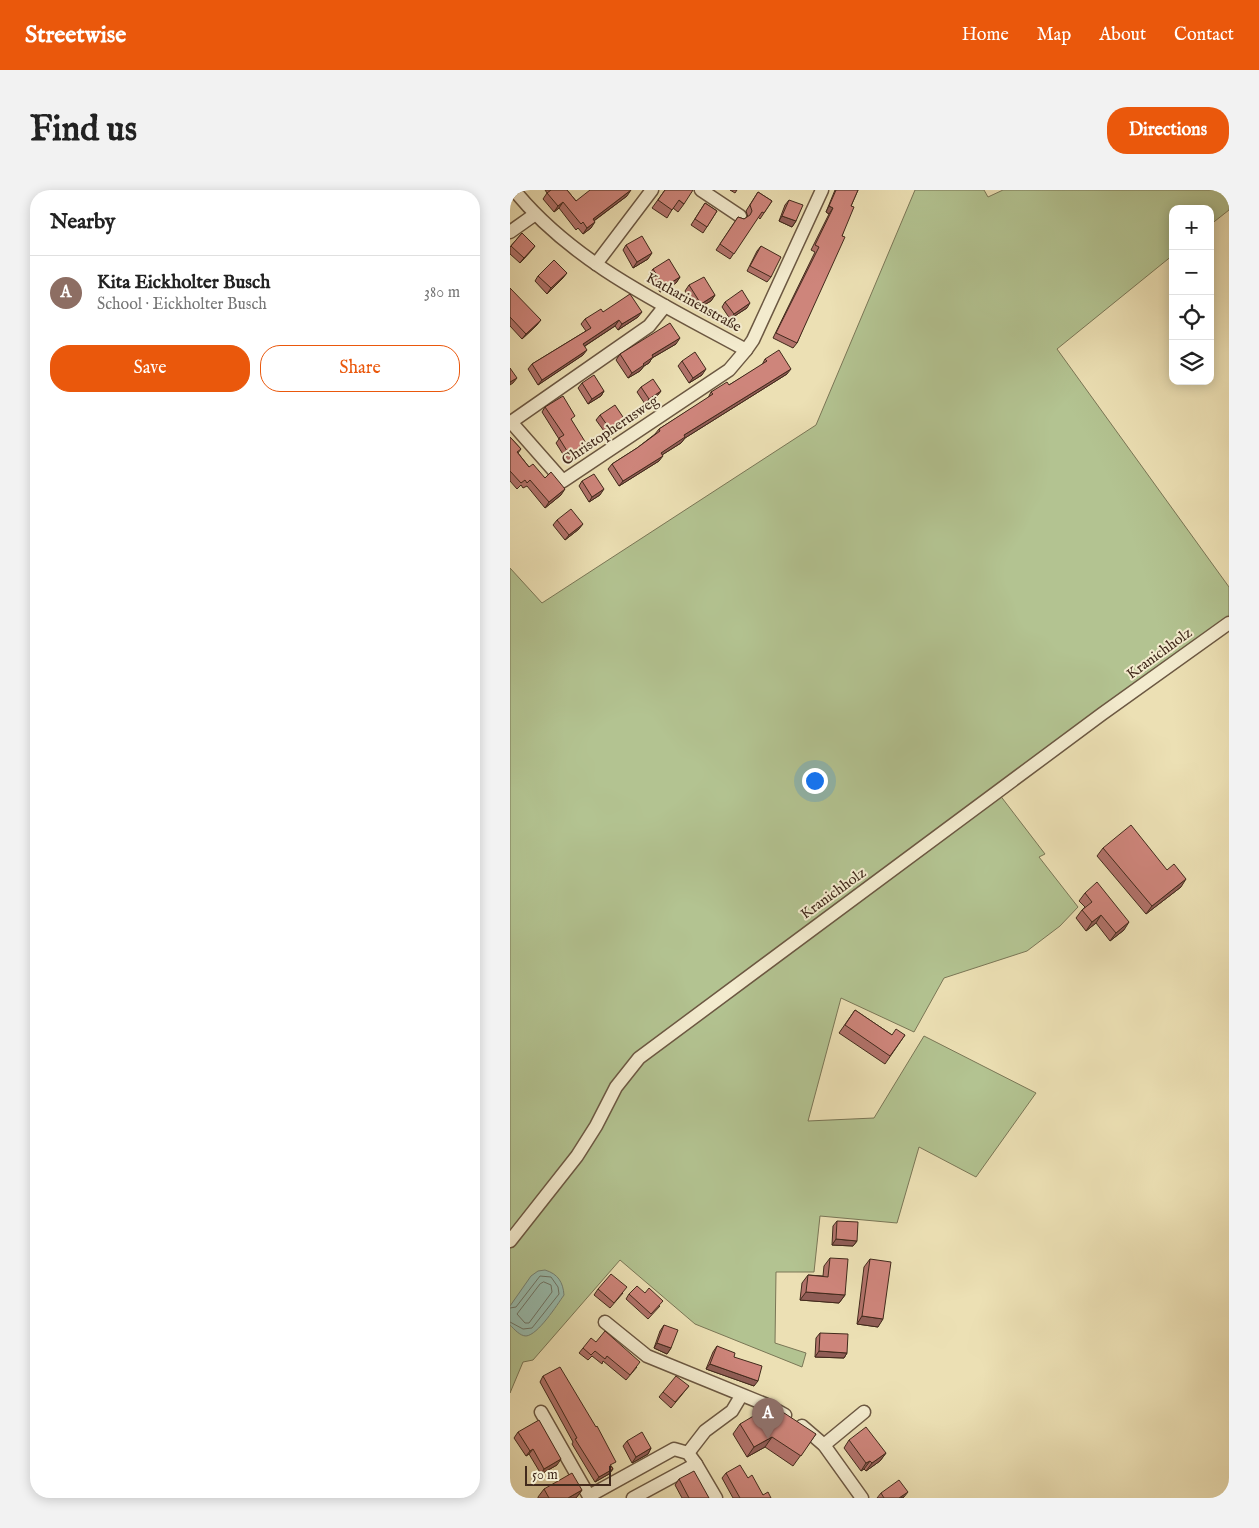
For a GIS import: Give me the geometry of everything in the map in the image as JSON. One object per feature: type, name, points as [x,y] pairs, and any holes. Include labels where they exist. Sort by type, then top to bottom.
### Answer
[{"type":"street","name":"Katharinenstraße","points":[[514,190],[534,215],[565,242],[596,264],[665,306],[746,350],[753,340],[822,190]]},
{"type":"street","points":[[596,264],[652,190]]},
{"type":"street","points":[[701,190],[740,216]]},
{"type":"street","points":[[510,232],[534,215]]},
{"type":"street","name":"Christopherusweg","points":[[665,306],[649,326],[511,422],[563,481],[729,370],[746,350]]},
{"type":"street","name":"Kranichholz","points":[[510,1241],[576,1156],[596,1126],[616,1087],[639,1058],[1102,714],[1229,623]]},
{"type":"street","points":[[606,1322],[647,1356],[767,1405],[798,1422],[824,1445],[862,1498]]},
{"type":"street","points":[[688,1453],[705,1431],[732,1412],[741,1396]]},
{"type":"street","points":[[541,1412],[589,1497],[674,1450],[688,1453],[716,1498]]},
{"type":"street","points":[[824,1445],[864,1412]]},
{"type":"street","points":[[633,1498],[696,1464]]},
{"type":"green space","points":[[915,190],[984,190],[988,197],[1003,190],[1229,190],[1229,210],[1214,222],[1214,205],[1169,205],[1169,258],[1057,349],[1229,587],[1229,623],[996,790],[1045,854],[1039,857],[1078,907],[1060,926],[1027,951],[944,978],[914,1032],[841,998],[808,1121],[874,1118],[924,1036],[1036,1093],[976,1177],[919,1147],[897,1223],[820,1216],[814,1272],[776,1272],[775,1343],[806,1353],[802,1367],[695,1324],[620,1260],[533,1360],[523,1362],[510,1393],[510,568],[542,603],[816,425]]},
{"type":"water","points":[[545,1270],[559,1279],[564,1295],[536,1331],[524,1336],[510,1325],[510,1306],[531,1276],[538,1271]]},
{"type":"building","points":[[551,190],[567,190],[576,201],[590,190],[631,190],[593,219],[595,222],[587,228],[583,222],[581,224],[563,202],[558,206],[547,193]]},
{"type":"building","points":[[665,190],[693,190],[684,204],[679,200],[672,210],[658,200]]},
{"type":"building","points":[[836,190],[858,190],[851,206],[854,207],[842,236],[845,237],[797,343],[776,333],[819,247],[815,245],[833,208],[829,206]]},
{"type":"building","points":[[758,192],[772,201],[764,213],[762,212],[734,254],[720,244],[738,217],[744,219],[750,215],[752,211],[750,205]]},
{"type":"building","points":[[789,200],[803,205],[796,221],[782,216]]},
{"type":"building","points":[[705,203],[717,211],[707,227],[695,219]]},
{"type":"building","points":[[522,233],[535,246],[524,258],[511,246]]},
{"type":"building","points":[[642,236],[652,253],[637,262],[626,245]]},
{"type":"building","points":[[761,246],[781,257],[771,277],[750,266]]},
{"type":"building","points":[[669,259],[680,277],[664,287],[653,269]]},
{"type":"building","points":[[554,260],[567,273],[551,288],[538,276]]},
{"type":"building","points":[[704,277],[715,295],[701,304],[689,285]]},
{"type":"building","points":[[510,288],[541,320],[526,334],[510,317]]},
{"type":"building","points":[[742,290],[750,303],[734,314],[725,302]]},
{"type":"building","points":[[630,294],[642,312],[622,324],[619,320],[583,344],[587,350],[542,380],[532,364],[591,328],[585,319],[601,309],[603,312]]},
{"type":"building","points":[[670,323],[680,338],[652,355],[653,357],[632,373],[620,354]]},
{"type":"building","points":[[779,350],[791,369],[684,435],[685,437],[661,453],[663,456],[623,481],[612,464],[660,431],[659,429],[713,394],[711,392],[727,382],[729,385],[767,361],[765,359]]},
{"type":"building","points":[[695,352],[706,369],[693,378],[682,361]]},
{"type":"building","points":[[510,368],[517,378],[510,382]]},
{"type":"building","points":[[594,375],[604,391],[592,399],[582,383]]},
{"type":"building","points":[[653,379],[661,391],[649,399],[641,387]]},
{"type":"building","points":[[563,396],[575,416],[571,419],[589,448],[572,459],[559,438],[564,435],[545,407]]},
{"type":"building","points":[[615,405],[627,423],[612,432],[600,415]]},
{"type":"building","points":[[510,437],[521,449],[517,452],[529,467],[533,464],[545,478],[551,472],[565,489],[549,502],[530,480],[527,483],[525,480],[521,483],[510,471]]},
{"type":"building","points":[[594,474],[604,489],[592,497],[582,481]]},
{"type":"building","points":[[571,509],[583,524],[569,535],[557,520]]},
{"type":"building","points":[[1131,825],[1167,870],[1174,864],[1186,879],[1152,906],[1103,848]]},
{"type":"building","points":[[1097,882],[1129,922],[1116,933],[1101,915],[1092,922],[1082,910],[1092,902],[1085,893]]},
{"type":"building","points":[[855,1010],[892,1035],[896,1029],[905,1035],[890,1056],[845,1025]]},
{"type":"building","points":[[837,1221],[858,1222],[857,1241],[836,1239]]},
{"type":"building","points":[[830,1258],[848,1259],[845,1295],[806,1292],[808,1275],[828,1277]]},
{"type":"building","points":[[870,1259],[891,1262],[883,1319],[862,1316]]},
{"type":"building","points":[[611,1274],[627,1287],[614,1303],[598,1289]]},
{"type":"building","points":[[637,1286],[645,1293],[649,1288],[663,1301],[651,1314],[629,1294]]},
{"type":"building","points":[[664,1325],[678,1330],[671,1348],[657,1343]]},
{"type":"building","points":[[605,1331],[640,1362],[630,1375],[607,1356],[605,1359],[595,1351],[591,1355],[583,1348],[591,1338],[596,1342]]},
{"type":"building","points":[[820,1333],[848,1334],[847,1353],[819,1351]]},
{"type":"building","points":[[717,1346],[735,1353],[734,1357],[762,1366],[758,1381],[710,1364]]},
{"type":"building","points":[[560,1367],[597,1426],[616,1462],[610,1465],[613,1469],[599,1477],[575,1439],[577,1438],[543,1376]]},
{"type":"building","points":[[676,1376],[689,1386],[675,1402],[663,1392]]},
{"type":"building","points":[[772,1405],[816,1434],[801,1456],[772,1437],[754,1447],[740,1424]]},
{"type":"building","points":[[539,1420],[561,1459],[544,1469],[533,1449],[530,1451],[518,1432]]},
{"type":"building","points":[[866,1427],[886,1453],[872,1463],[870,1461],[866,1463],[849,1440]]},
{"type":"building","points":[[642,1432],[651,1448],[636,1457],[627,1441]]},
{"type":"building","points":[[740,1465],[748,1478],[752,1475],[763,1495],[768,1492],[771,1498],[740,1498],[726,1473]]},
{"type":"building","points":[[694,1471],[709,1498],[689,1498],[679,1479]]},
{"type":"building","points":[[572,1473],[582,1490],[568,1498],[549,1498],[544,1489]]},
{"type":"building","points":[[899,1480],[908,1492],[899,1498],[884,1498],[881,1493]]},
{"type":"waterway","points":[[1221,1498],[1229,1491]]},
{"type":"place","name":"Kita Eickholter Busch","points":[[768,1439]]}]
